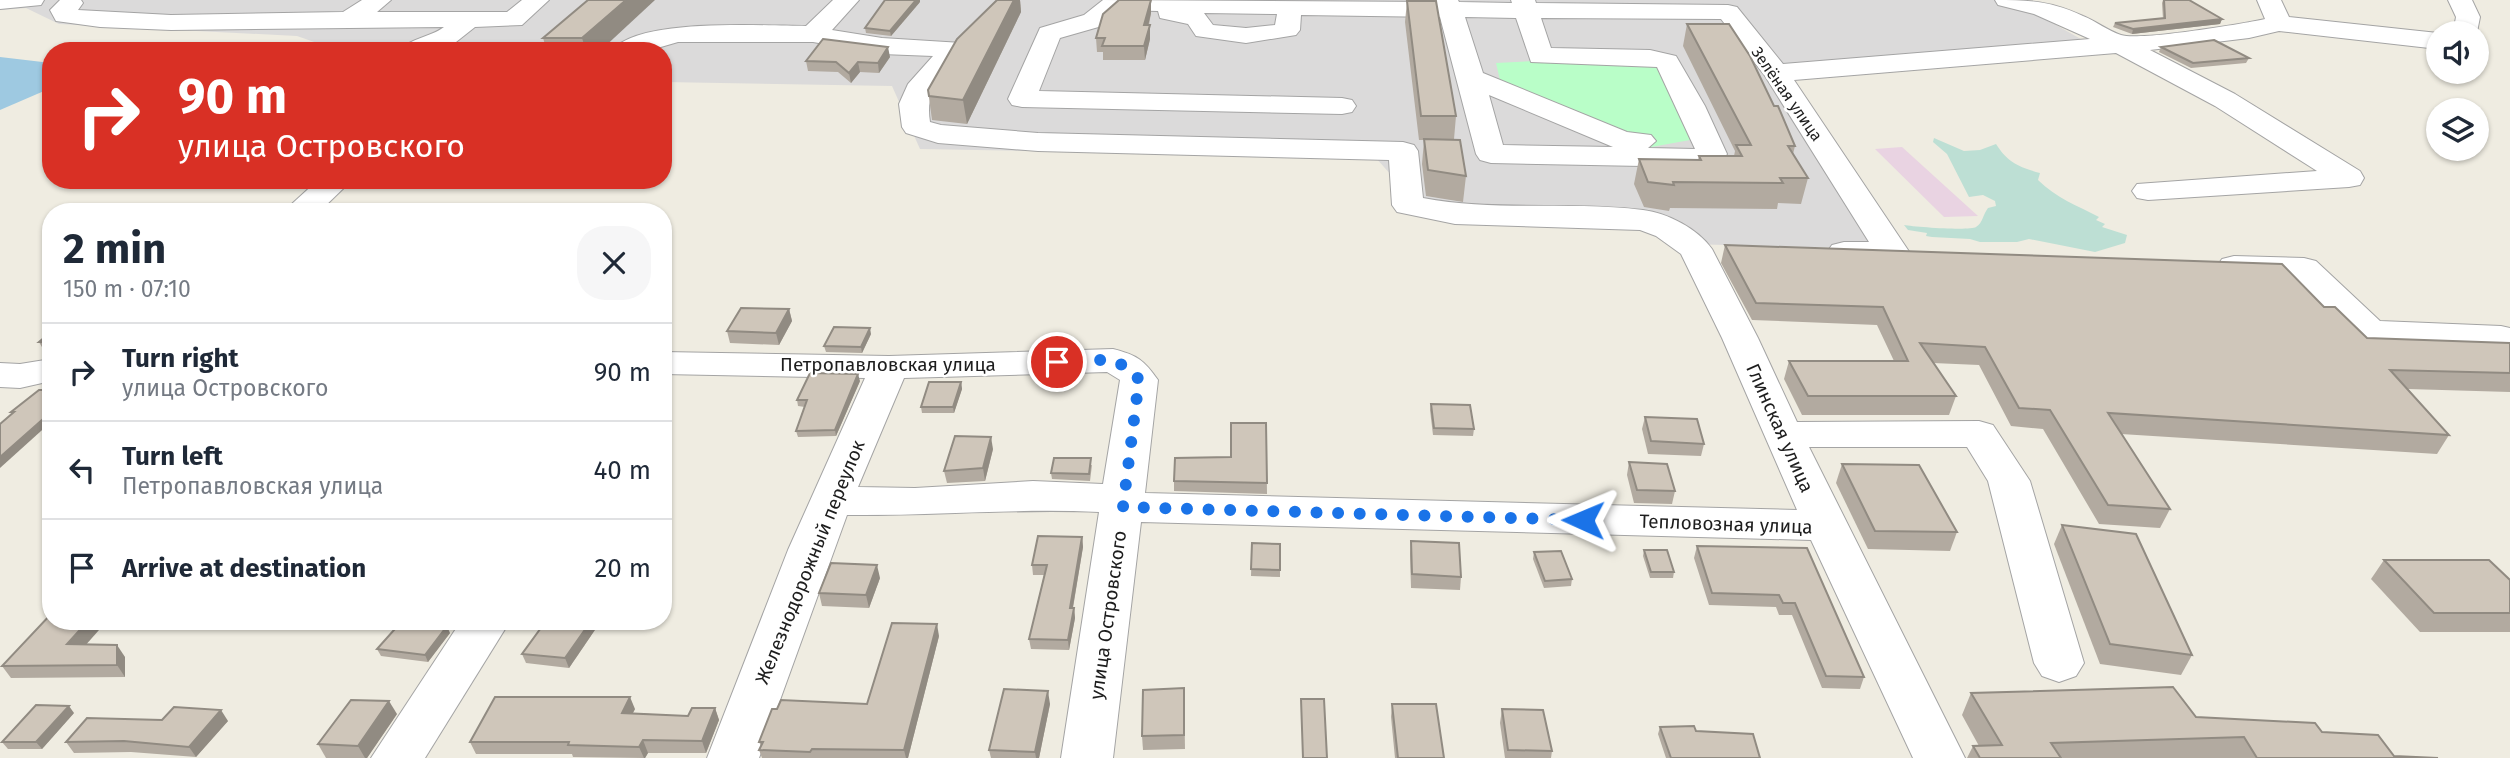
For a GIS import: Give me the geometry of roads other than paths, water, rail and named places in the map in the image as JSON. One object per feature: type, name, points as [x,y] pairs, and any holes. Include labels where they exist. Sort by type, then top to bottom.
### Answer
[{"type":"street","points":[[0,2],[32,0]]},
{"type":"street","points":[[39,0],[76,1]]},
{"type":"street","points":[[230,21],[268,0]]},
{"type":"street","points":[[349,19],[379,0]]},
{"type":"street","points":[[76,1],[62,10],[65,16],[230,21],[513,20],[537,0]]},
{"type":"street","points":[[645,42],[678,34],[813,34],[847,0]]},
{"type":"street","points":[[2007,0],[2042,8],[2075,21],[2225,100],[2349,178],[2148,191]]},
{"type":"street","points":[[2460,0],[2468,21]]},
{"type":"street","name":"Зелёная улица","points":[[1082,1],[1110,8],[1290,8],[1448,4],[1728,12],[1776,73],[1906,254],[1814,251]]},
{"type":"street","points":[[1448,4],[1470,77],[1479,153],[1696,158],[1712,154],[1667,62],[1650,58],[1540,56],[1524,5]]},
{"type":"street","points":[[1110,8],[1075,27],[1049,33],[1022,99],[1342,106]]},
{"type":"street","points":[[1776,73],[2188,39],[2249,30],[2274,11],[2426,39]]},
{"type":"street","points":[[439,42],[469,20]]},
{"type":"street","name":"Глинская улица","points":[[813,34],[882,46],[960,41],[919,90],[913,104],[916,127],[938,134],[1038,142],[1416,152],[1408,205],[1423,210],[1455,214],[1644,220],[1708,249],[1740,338],[1782,435],[1939,758]]},
{"type":"street","points":[[1470,77],[1623,141],[1707,142]]},
{"type":"street","points":[[310,203],[326,189]]},
{"type":"street","points":[[2208,265],[2304,268],[2370,332],[2501,337]]},
{"type":"street","name":"Петропавловская улица","points":[[672,363],[889,367],[1113,360]]},
{"type":"street","name":"улица Островского","points":[[1087,758],[1139,380],[1130,368],[1113,360]]},
{"type":"street","name":"Железнодорожный переулок","points":[[733,758],[810,550],[889,367]]},
{"type":"street","points":[[1782,435],[1979,434],[2009,481],[2059,663]]},
{"type":"street","name":"Тепловозная улица","points":[[832,501],[915,502],[1033,495],[1123,503],[1826,526]]},
{"type":"street","points":[[397,758],[480,630]]}]
